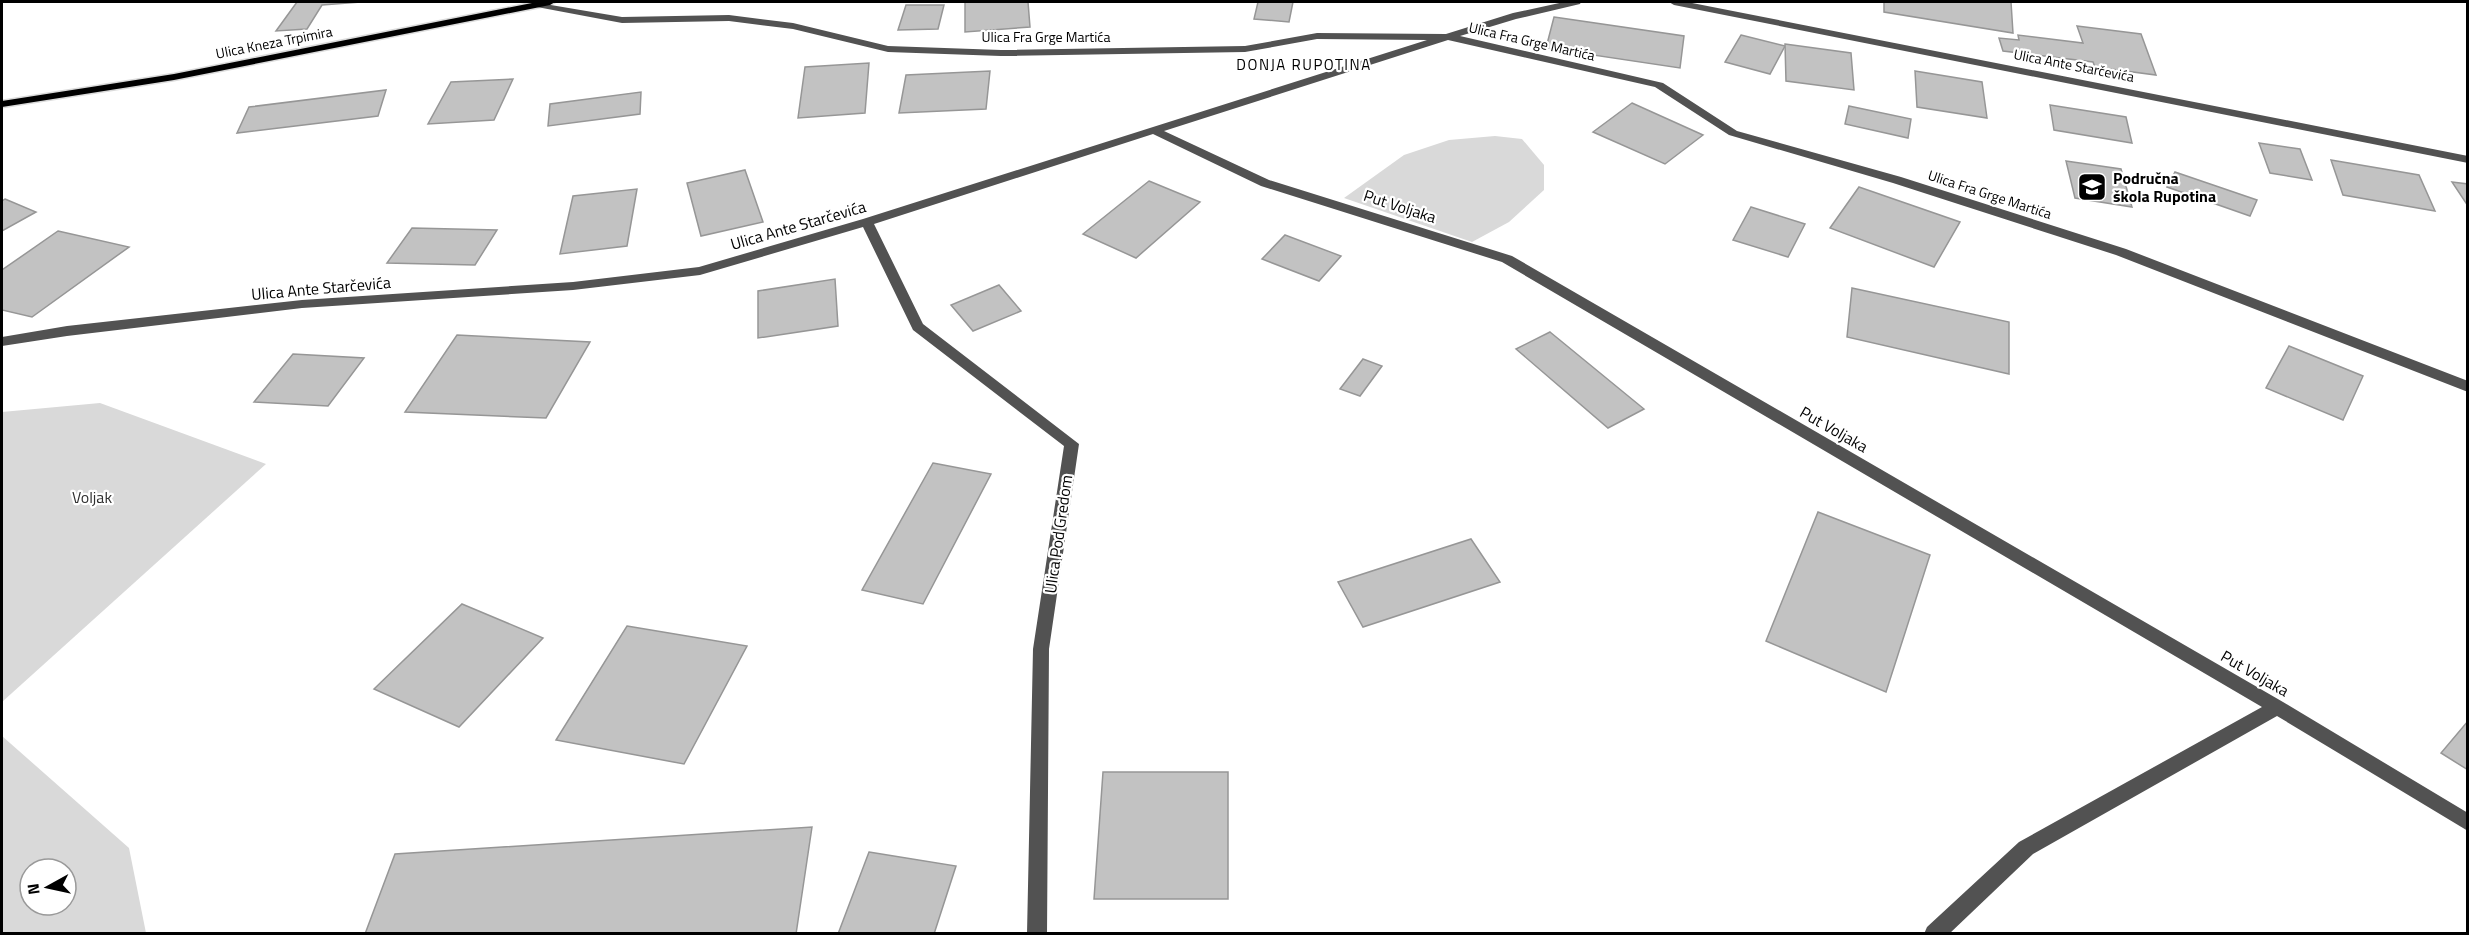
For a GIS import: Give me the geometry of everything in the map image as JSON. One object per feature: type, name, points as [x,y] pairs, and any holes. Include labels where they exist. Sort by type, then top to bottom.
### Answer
[{"type":"main road","name":"Ulica Kneza Trpimira","points":[[2,104],[174,77],[550,2]]},
{"type":"street","name":"Ulica Ante Starčevića","points":[[2,340],[302,304],[573,286],[700,271],[867,222],[1513,16],[1576,2]]},
{"type":"street","name":"Ulica Ante Starčevića","points":[[1674,2],[2468,160]]},
{"type":"street","name":"Ulica Fra Grge Martića","points":[[537,4],[622,20],[729,18],[793,26],[899,50],[1001,52],[1245,49],[1317,36],[1448,37],[1659,85],[1733,133],[1898,180],[2121,252],[2468,387]]},
{"type":"street","name":"Put Voljaka","points":[[1153,130],[1265,183],[1507,259],[2277,707],[2468,823]]},
{"type":"street","name":"Ulica Pod Gredom","points":[[867,222],[918,327],[1072,444],[1041,649],[1037,933]]},
{"type":"street","points":[[1934,933],[2026,848],[2277,707]]},
{"type":"green space","points":[[1495,136],[1522,139],[1544,165],[1544,190],[1509,222],[1472,242],[1344,198],[1404,155],[1449,140]]},
{"type":"green space","name":"Voljak","points":[[100,403],[266,464],[2,702],[2,412]]},
{"type":"green space","points":[[2,736],[129,848],[146,933],[2,933]]},
{"type":"building","points":[[297,2],[361,2],[322,5],[307,29],[276,31]]},
{"type":"building","points":[[965,2],[1028,2],[1030,27],[965,32]]},
{"type":"building","points":[[1258,2],[1293,2],[1289,22],[1254,19]]},
{"type":"building","points":[[1884,2],[2011,2],[2013,33],[1884,12]]},
{"type":"building","points":[[906,5],[944,5],[938,29],[898,30]]},
{"type":"building","points":[[1554,17],[1684,36],[1680,68],[1546,48]]},
{"type":"building","points":[[2077,26],[2141,34],[2156,75],[2095,67],[2093,62],[2003,51],[1999,38],[2019,40],[2018,35],[2083,43]]},
{"type":"building","points":[[1741,35],[1785,46],[1770,74],[1725,62]]},
{"type":"building","points":[[1785,44],[1851,53],[1854,90],[1786,81]]},
{"type":"building","points":[[869,63],[865,113],[798,118],[805,67]]},
{"type":"building","points":[[990,71],[986,109],[899,113],[906,75]]},
{"type":"building","points":[[1915,71],[1982,82],[1987,118],[1917,107]]},
{"type":"building","points":[[513,79],[494,120],[428,124],[451,82]]},
{"type":"building","points":[[386,90],[378,116],[237,133],[249,107]]},
{"type":"building","points":[[641,92],[640,114],[548,126],[550,104]]},
{"type":"building","points":[[1632,103],[1703,135],[1665,164],[1593,132]]},
{"type":"building","points":[[2050,105],[2126,117],[2132,143],[2054,130]]},
{"type":"building","points":[[1849,106],[1911,119],[1908,138],[1845,124]]},
{"type":"building","points":[[2259,143],[2300,149],[2312,180],[2270,173]]},
{"type":"building","points":[[2331,160],[2419,175],[2435,211],[2343,195]]},
{"type":"building","points":[[2066,161],[2121,169],[2132,207],[2075,198]]},
{"type":"building","points":[[745,170],[763,222],[701,236],[687,183]]},
{"type":"building","points":[[2175,172],[2257,200],[2250,216],[2167,187]]},
{"type":"building","points":[[1149,181],[1200,202],[1136,258],[1083,234]]},
{"type":"building","points":[[2452,182],[2468,184],[2468,206]]},
{"type":"building","points":[[1859,187],[1960,222],[1934,267],[1830,228]]},
{"type":"building","points":[[637,189],[627,246],[560,254],[573,196]]},
{"type":"building","points":[[5,199],[36,212],[2,231],[2,201]]},
{"type":"building","points":[[1751,207],[1805,224],[1788,257],[1733,240]]},
{"type":"building","points":[[412,228],[497,230],[475,265],[387,263]]},
{"type":"building","points":[[58,231],[129,247],[32,317],[2,310],[2,270]]},
{"type":"building","points":[[1285,235],[1341,256],[1319,281],[1262,259]]},
{"type":"building","points":[[835,279],[838,326],[758,338],[758,291]]},
{"type":"building","points":[[999,285],[1021,311],[973,331],[951,305]]},
{"type":"building","points":[[1852,288],[2009,322],[2009,374],[1847,337]]},
{"type":"building","points":[[1550,332],[1644,409],[1608,428],[1516,349]]},
{"type":"building","points":[[457,335],[590,342],[546,418],[405,412]]},
{"type":"building","points":[[2289,346],[2363,376],[2343,420],[2266,388]]},
{"type":"building","points":[[293,354],[364,358],[328,406],[254,402]]},
{"type":"building","points":[[1363,359],[1382,366],[1360,396],[1340,389]]},
{"type":"building","points":[[933,463],[991,474],[923,604],[862,590]]},
{"type":"building","points":[[1818,512],[1930,555],[1886,692],[1766,641]]},
{"type":"building","points":[[1471,539],[1500,582],[1363,627],[1338,582]]},
{"type":"building","points":[[462,604],[543,638],[459,727],[374,689]]},
{"type":"building","points":[[627,626],[747,646],[684,764],[556,740]]},
{"type":"building","points":[[2468,721],[2468,770],[2441,753]]},
{"type":"building","points":[[1103,772],[1228,772],[1228,899],[1094,899]]},
{"type":"building","points":[[812,827],[796,934],[365,934],[395,854]]},
{"type":"building","points":[[869,852],[956,866],[934,934],[838,934]]},
{"type":"place","name":"Područna škola Rupotina","points":[[2092,187]]},
{"type":"district","name":"DONJA RUPOTINA","points":[[1304,64]]}]
